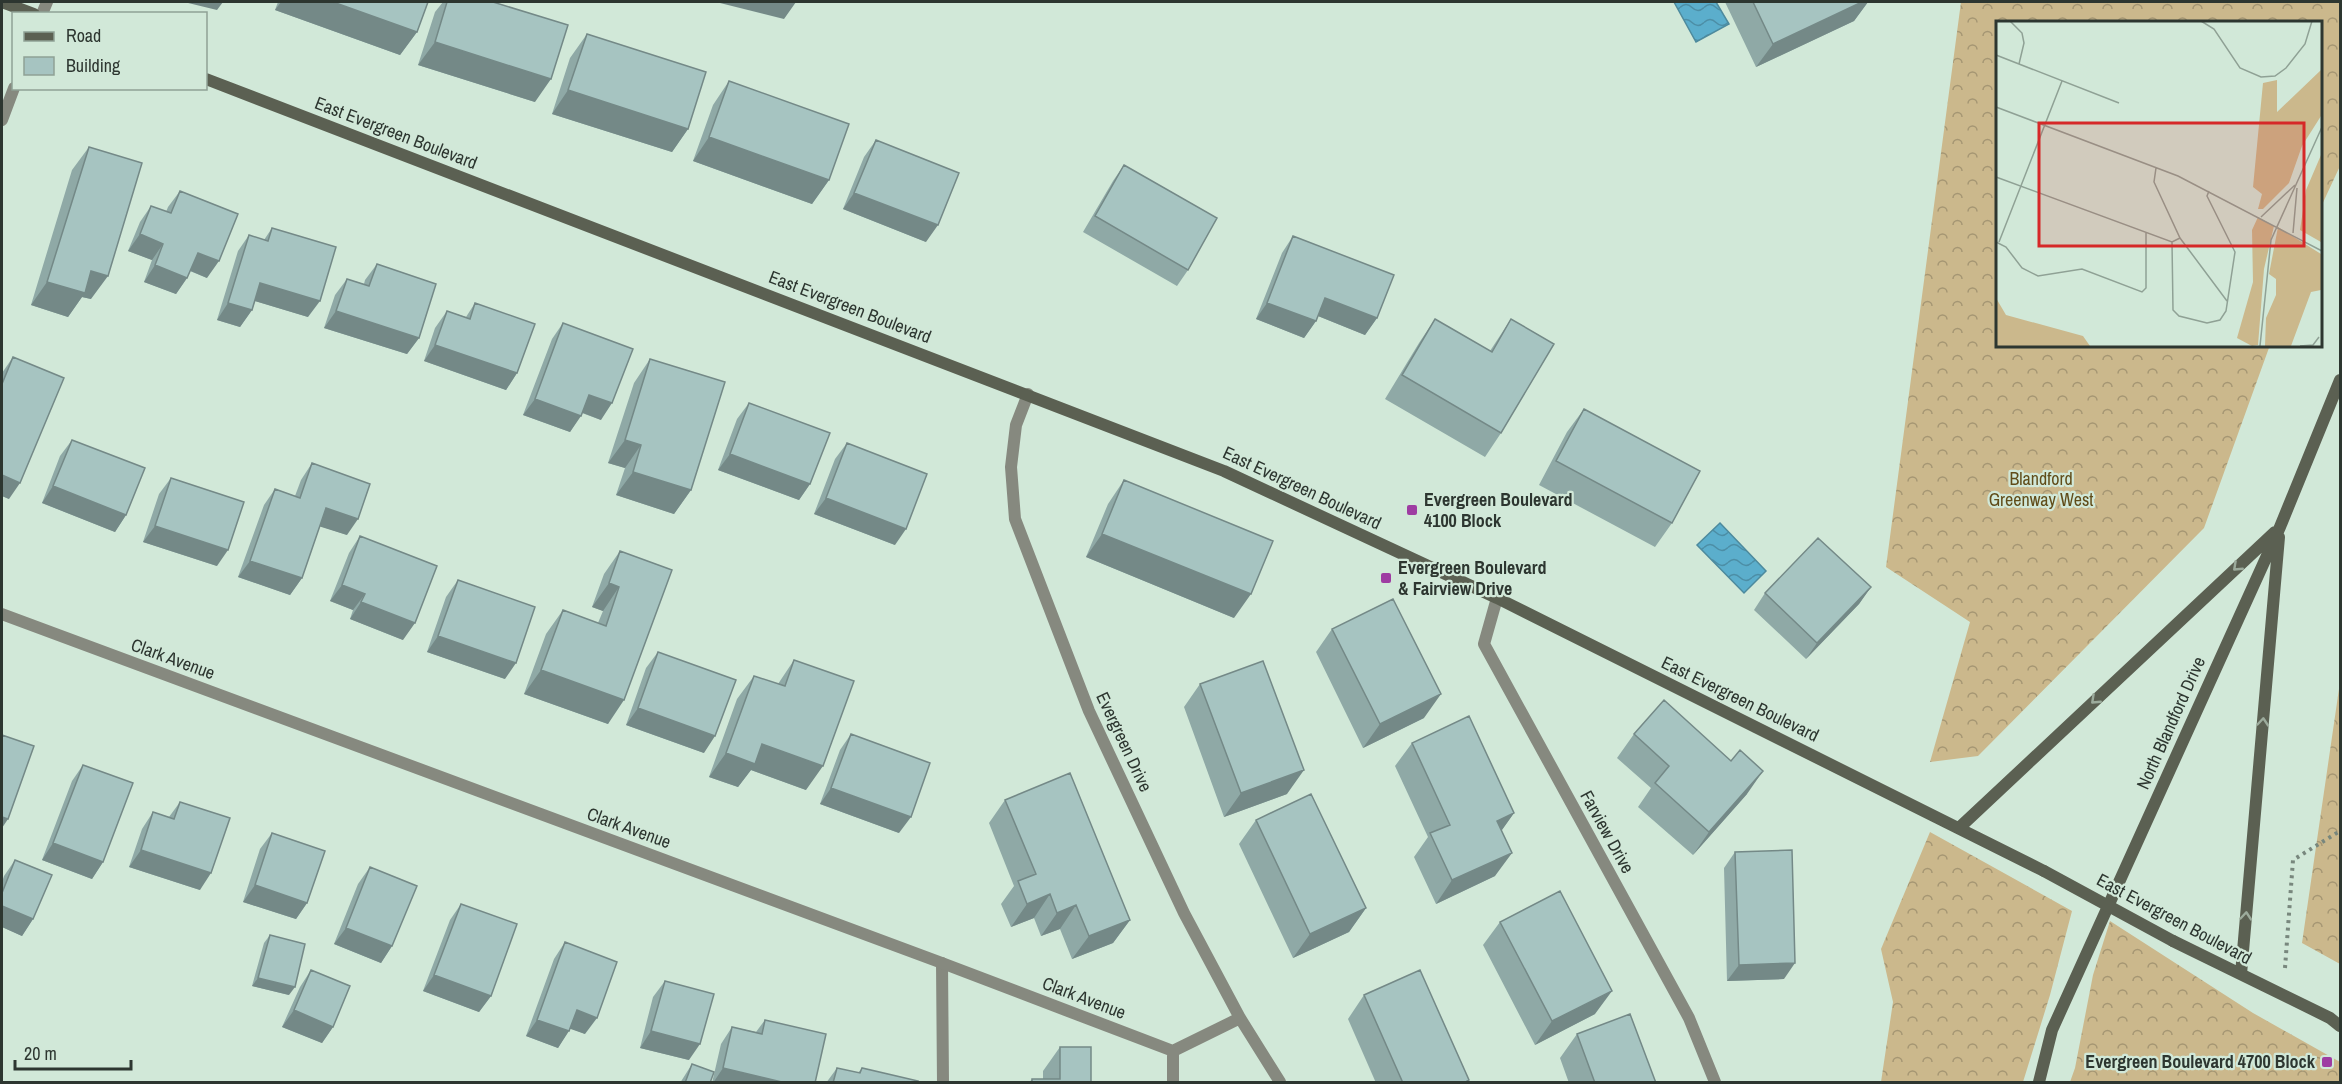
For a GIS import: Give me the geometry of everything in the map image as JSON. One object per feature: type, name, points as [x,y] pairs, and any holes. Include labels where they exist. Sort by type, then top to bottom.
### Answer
[{"type":"street","points":[[2,2],[29,12]]},
{"type":"street","name":"East Evergreen Boulevard","points":[[207,79],[1224,471],[1497,598],[2044,870],[2173,941],[2340,1026]]},
{"type":"street","points":[[2,120],[13,90]]},
{"type":"street","name":"North Blandford Drive","points":[[2039,1083],[2052,1030],[2280,527],[2340,380]]},
{"type":"street","name":"Evergreen Drive","points":[[1028,394],[1016,425],[1011,467],[1015,519],[1089,711],[1184,913],[1240,1018],[1280,1083]]},
{"type":"street","points":[[1959,828],[2280,527]]},
{"type":"street","points":[[2241,974],[2280,527]]},
{"type":"street","name":"Farview Drive","points":[[1497,598],[1484,644],[1689,1018],[1715,1083]]},
{"type":"street","name":"Clark Avenue","points":[[2,614],[942,963],[1173,1052]]},
{"type":"street","points":[[942,963],[943,1083]]},
{"type":"street","points":[[1173,1083],[1173,1052],[1240,1018]]},
{"type":"path","points":[[2283,995],[2293,860],[2340,831]]},
{"type":"green space","name":"Blandford Greenway West","points":[[1961,2],[2340,2],[2340,166],[2321,207],[2321,21],[1996,21],[1996,346],[2270,346],[2204,528],[1978,756],[1930,762],[1970,622],[1886,567]]},
{"type":"green space","points":[[2340,682],[2340,964],[2302,943]]},
{"type":"green space","points":[[1930,832],[2072,911],[2050,995],[2023,1082],[1881,1082],[1893,1002],[1881,949]]},
{"type":"green space","points":[[2110,921],[2253,1013],[2340,1062],[2340,1082],[2070,1082],[2075,1068],[2093,975]]},
{"type":"water","points":[[1674,2],[1716,2],[1729,24],[1696,42]]},
{"type":"water","points":[[1720,523],[1766,571],[1744,593],[1697,545]]},
{"type":"building","points":[[333,2],[428,2],[417,32]]},
{"type":"building","points":[[447,2],[493,2],[568,25],[551,79],[435,42]]},
{"type":"building","points":[[1753,2],[1862,2],[1773,44]]},
{"type":"building","points":[[587,34],[706,72],[688,129],[568,90]]},
{"type":"building","points":[[729,81],[849,124],[829,180],[709,137]]},
{"type":"building","points":[[876,140],[959,173],[938,225],[854,193]]},
{"type":"building","points":[[89,147],[142,163],[108,276],[91,271],[85,293],[47,282]]},
{"type":"building","points":[[1124,165],[1217,218],[1188,270],[1095,216]]},
{"type":"building","points":[[180,191],[238,214],[219,261],[198,253],[187,278],[155,265],[163,244],[140,234],[151,206],[171,213]]},
{"type":"building","points":[[272,228],[336,247],[320,301],[260,283],[252,310],[228,303],[249,235],[268,241]]},
{"type":"building","points":[[1293,236],[1394,275],[1377,318],[1325,298],[1316,321],[1267,303]]},
{"type":"building","points":[[377,264],[436,284],[419,338],[336,311],[347,279],[369,286]]},
{"type":"building","points":[[475,303],[535,324],[517,373],[435,345],[447,311],[470,319]]},
{"type":"building","points":[[1435,319],[1492,352],[1511,319],[1554,344],[1501,433],[1402,375]]},
{"type":"building","points":[[563,323],[633,349],[612,403],[589,395],[581,416],[535,399]]},
{"type":"building","points":[[13,357],[64,378],[20,483],[2,475],[2,384]]},
{"type":"building","points":[[650,359],[725,382],[691,490],[633,472],[641,445],[625,440]]},
{"type":"building","points":[[749,403],[830,433],[810,484],[730,454]]},
{"type":"building","points":[[1584,409],[1700,471],[1672,523],[1556,461]]},
{"type":"building","points":[[72,440],[145,468],[126,515],[53,486]]},
{"type":"building","points":[[847,443],[927,474],[906,529],[826,498]]},
{"type":"building","points":[[312,463],[370,484],[358,519],[326,508],[302,578],[250,561],[275,489],[300,498]]},
{"type":"building","points":[[171,478],[244,502],[228,550],[155,526]]},
{"type":"building","points":[[1124,480],[1273,541],[1251,594],[1102,534]]},
{"type":"building","points":[[360,536],[437,566],[415,623],[361,602],[365,594],[342,585]]},
{"type":"building","points":[[1818,538],[1871,587],[1817,643],[1765,593]]},
{"type":"building","points":[[620,551],[672,570],[624,700],[541,670],[563,610],[606,626],[619,587],[609,583]]},
{"type":"building","points":[[458,580],[535,607],[516,663],[438,636]]},
{"type":"building","points":[[1393,599],[1441,694],[1380,724],[1332,629]]},
{"type":"building","points":[[658,652],[736,680],[715,736],[638,708]]},
{"type":"building","points":[[794,660],[854,681],[823,766],[762,744],[755,764],[726,753],[754,676],[785,686]]},
{"type":"building","points":[[1263,661],[1304,770],[1241,793],[1200,684]]},
{"type":"building","points":[[1664,700],[1731,761],[1740,750],[1763,771],[1709,832],[1655,783],[1669,766],[1634,734]]},
{"type":"building","points":[[1469,716],[1514,813],[1497,821],[1512,853],[1452,880],[1430,833],[1450,825],[1412,743]]},
{"type":"building","points":[[851,734],[930,763],[911,817],[831,788]]},
{"type":"building","points":[[2,735],[34,746],[8,819],[2,817]]},
{"type":"building","points":[[83,765],[133,783],[103,862],[53,843]]},
{"type":"building","points":[[1070,773],[1130,920],[1089,936],[1076,905],[1057,913],[1050,894],[1027,904],[1018,881],[1036,874],[1005,800]]},
{"type":"building","points":[[1311,794],[1366,908],[1310,934],[1256,820]]},
{"type":"building","points":[[180,802],[230,818],[211,873],[141,850],[153,812],[174,819]]},
{"type":"building","points":[[272,833],[325,851],[307,903],[255,885]]},
{"type":"building","points":[[1792,850],[1795,963],[1739,965],[1735,852]]},
{"type":"building","points":[[15,860],[52,875],[33,919],[2,906],[2,893]]},
{"type":"building","points":[[370,867],[417,886],[392,946],[346,928]]},
{"type":"building","points":[[1560,891],[1612,991],[1552,1021],[1500,922]]},
{"type":"building","points":[[461,904],[517,924],[491,996],[434,975]]},
{"type":"building","points":[[270,935],[305,944],[295,987],[258,978]]},
{"type":"building","points":[[565,942],[617,962],[597,1018],[577,1010],[569,1031],[537,1020]]},
{"type":"building","points":[[311,970],[350,986],[333,1027],[294,1010]]},
{"type":"building","points":[[1420,970],[1469,1080],[1464,1083],[1403,1083],[1364,995]]},
{"type":"building","points":[[665,981],[714,994],[700,1044],[651,1031]]},
{"type":"building","points":[[1630,1014],[1656,1083],[1595,1083],[1577,1034]]},
{"type":"building","points":[[765,1020],[826,1034],[815,1083],[786,1083],[723,1068],[732,1027],[762,1034]]},
{"type":"building","points":[[1060,1047],[1091,1047],[1091,1083],[1032,1083],[1032,1079],[1060,1079]]},
{"type":"building","points":[[692,1064],[714,1072],[710,1083],[685,1083]]},
{"type":"building","points":[[837,1068],[860,1073],[862,1068],[918,1081],[917,1083],[833,1083]]},
{"type":"place","name":"Evergreen Boulevard 4100 Block","points":[[1412,510]]},
{"type":"place","name":"Evergreen Boulevard & Fairview Drive","points":[[1386,578]]},
{"type":"place","name":"Evergreen Boulevard 4700 Block","points":[[2327,1062]]}]
